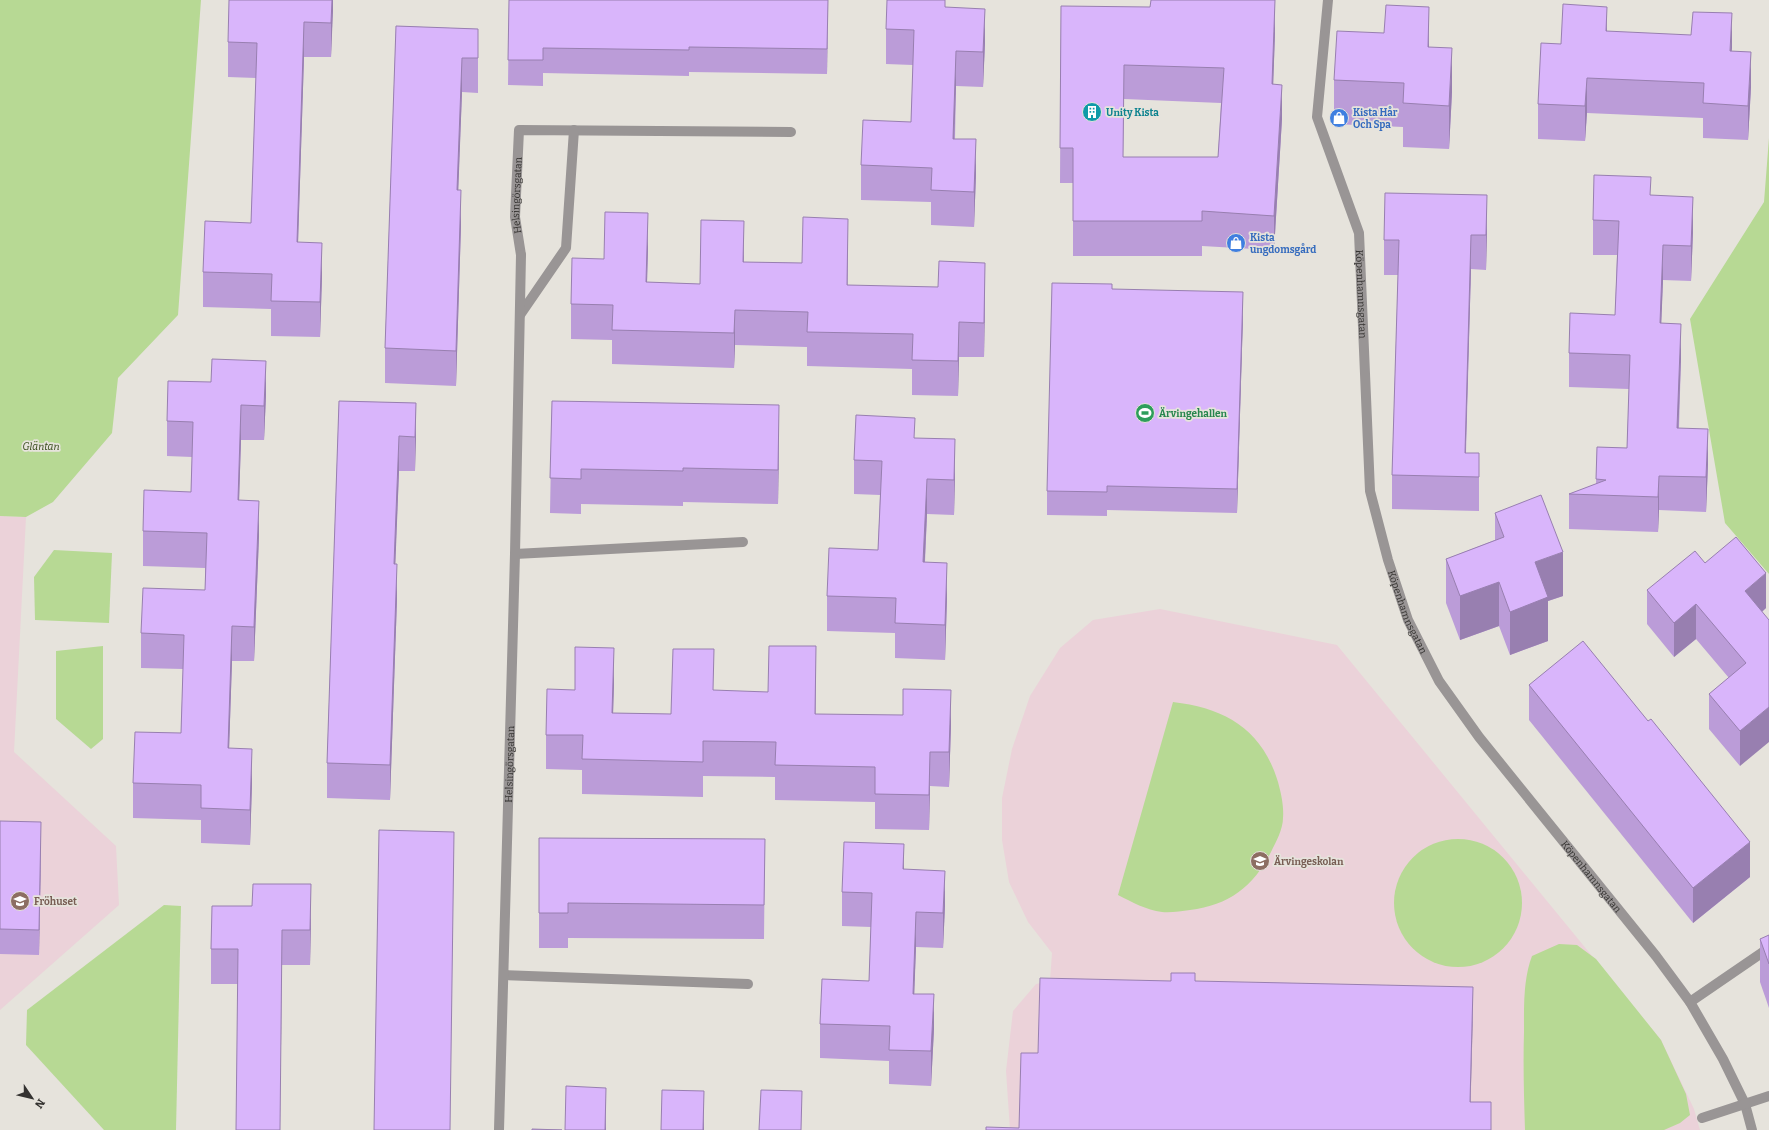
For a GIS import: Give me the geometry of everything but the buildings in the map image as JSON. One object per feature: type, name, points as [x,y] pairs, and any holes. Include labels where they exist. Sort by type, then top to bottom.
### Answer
[{"type":"street","name":"Köpenhamnsgatan","points":[[1328,0],[1317,117],[1359,233],[1370,491],[1388,560],[1408,620],[1439,681],[1479,737],[1656,956],[1690,1002],[1723,1059],[1745,1104],[1752,1130]]},
{"type":"street","name":"Helsingörsgatan","points":[[499,1130],[520,315],[520,255],[515,217],[519,130],[791,132]]},
{"type":"street","points":[[520,315],[566,248],[574,130]]},
{"type":"street","points":[[515,554],[743,542]]},
{"type":"street","points":[[1690,1002],[1769,948]]},
{"type":"street","points":[[504,975],[748,984]]},
{"type":"street","points":[[1702,1118],[1769,1096]]},
{"type":"shaded area","points":[[0,516],[26,517],[14,752],[116,846],[119,905],[0,1010]]},
{"type":"shaded area","name":"Ärvingeskolan","points":[[1160,609],[1337,645],[1661,1040],[1694,1109],[1700,1130],[1010,1130],[1006,1071],[1013,1011],[1036,984],[1050,981],[1052,953],[1028,922],[1009,882],[1002,840],[1002,798],[1012,749],[1030,696],[1060,648],[1093,620]]},
{"type":"green space","name":"Gläntan","points":[[0,0],[201,0],[178,315],[118,378],[112,433],[53,502],[26,517],[0,516]]},
{"type":"green space","points":[[1769,138],[1769,574],[1725,523],[1690,319],[1764,202]]},
{"type":"green space","points":[[54,550],[112,553],[109,623],[35,620],[34,577]]},
{"type":"green space","points":[[103,646],[103,739],[91,749],[56,719],[56,651]]},
{"type":"green space","points":[[1173,702],[1192,705],[1225,716],[1239,724],[1251,735],[1262,748],[1271,764],[1278,782],[1283,804],[1283,822],[1279,835],[1264,864],[1248,884],[1238,892],[1228,899],[1204,908],[1165,912],[1145,908],[1118,895]]},
{"type":"green space","points":[[1452,839],[1464,839],[1482,844],[1503,858],[1517,879],[1521,891],[1521,915],[1517,927],[1503,948],[1493,956],[1477,964],[1464,967],[1452,967],[1434,962],[1413,948],[1405,938],[1397,922],[1394,909],[1394,897],[1399,879],[1413,858],[1423,850],[1439,842]]},
{"type":"green space","points":[[164,905],[181,906],[176,1130],[104,1130],[26,1045],[27,1010]]},
{"type":"green space","points":[[1559,944],[1577,945],[1596,959],[1661,1040],[1686,1094],[1690,1115],[1680,1123],[1664,1130],[1525,1130],[1524,1013],[1527,974],[1532,956]]},
{"type":"place","name":"Unity Kista","points":[[1092,112]]},
{"type":"place","name":"Kista Hår Och Spa","points":[[1339,118]]},
{"type":"place","name":"Kista ungdomsgård","points":[[1236,243]]},
{"type":"place","name":"Ärvingehallen","points":[[1145,413]]},
{"type":"place","name":"Ärvingeskolan","points":[[1260,861]]},
{"type":"place","name":"Fröhuset","points":[[20,901]]}]
